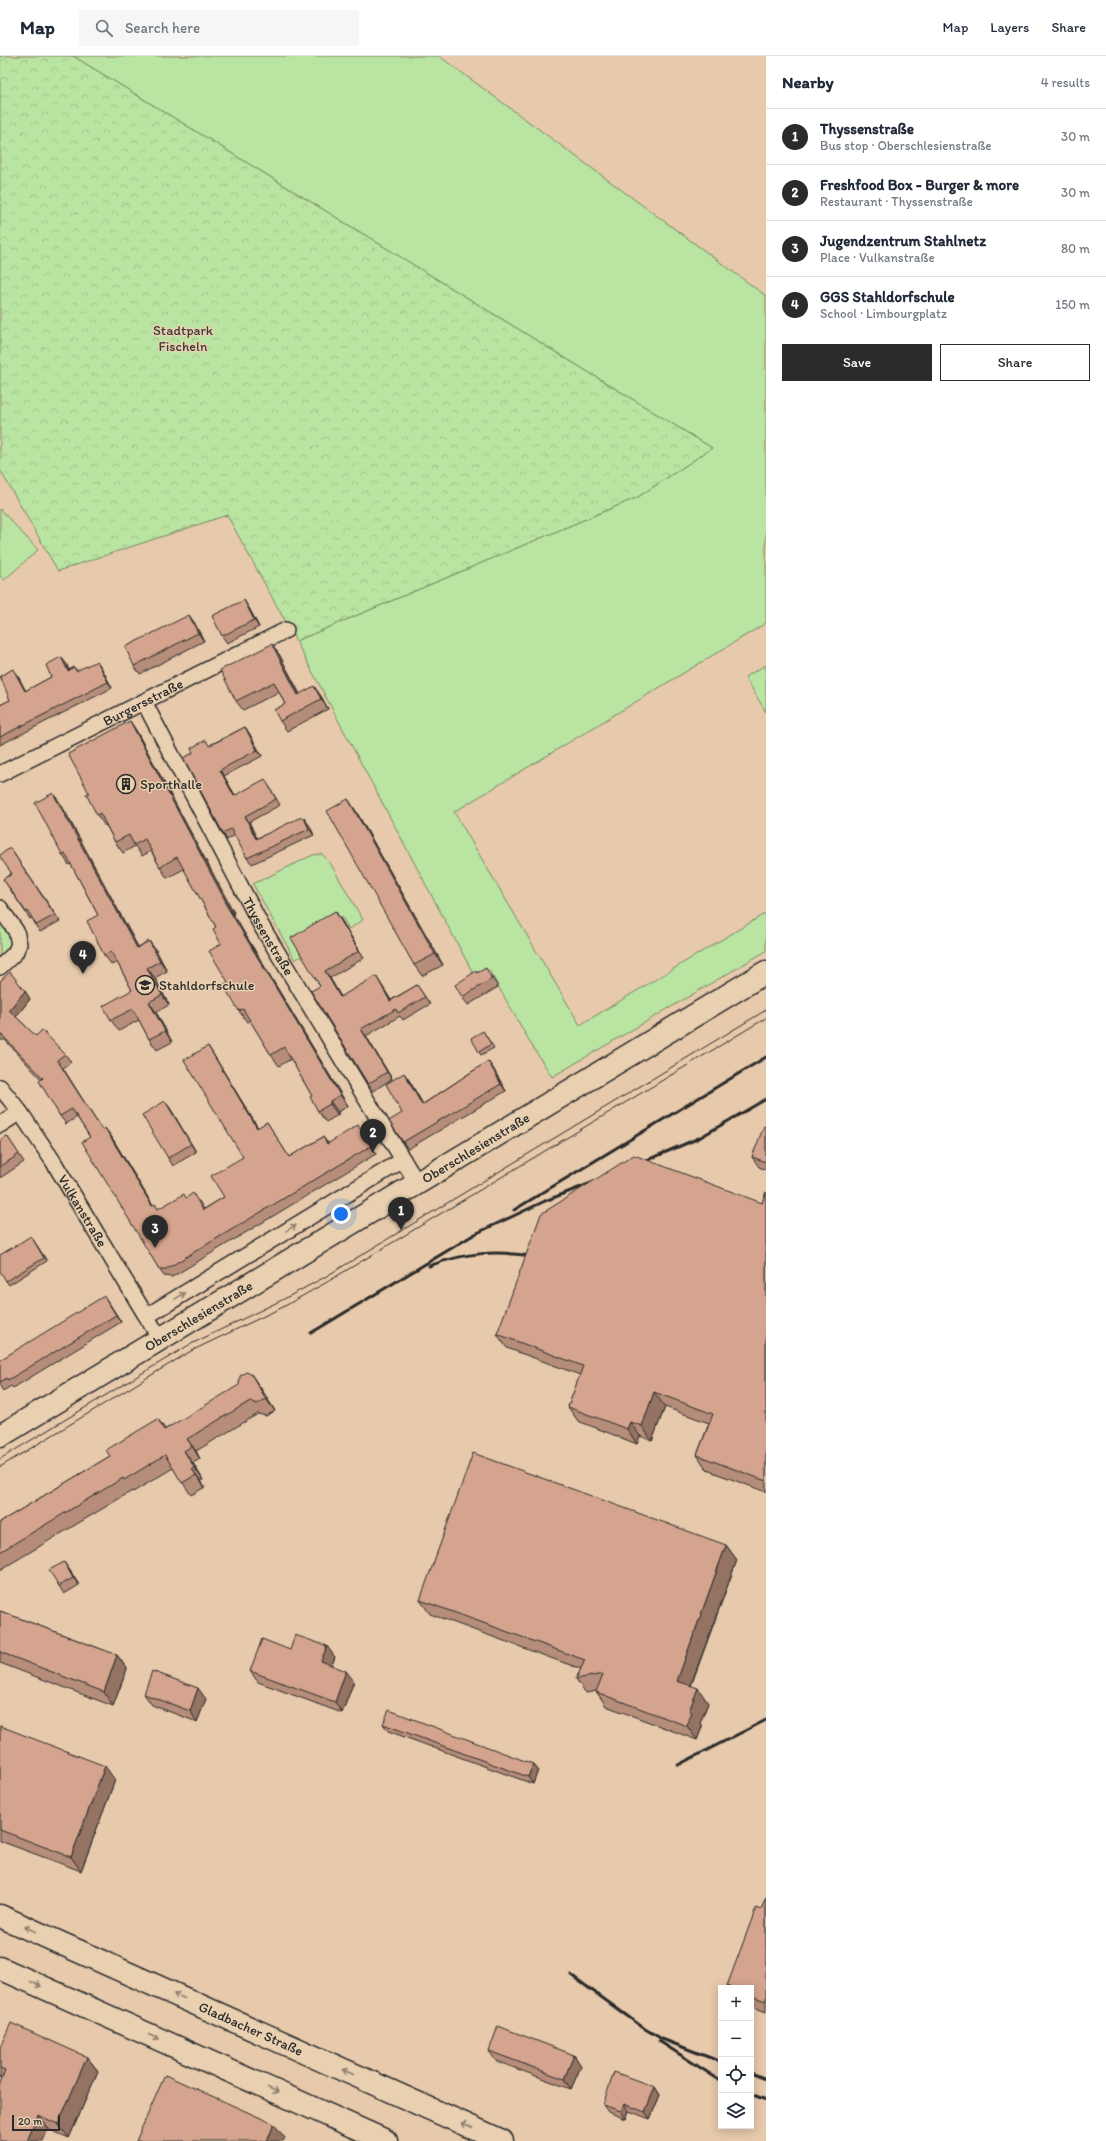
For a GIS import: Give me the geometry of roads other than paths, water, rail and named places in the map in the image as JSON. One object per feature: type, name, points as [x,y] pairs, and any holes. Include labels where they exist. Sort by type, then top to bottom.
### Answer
[{"type":"main road","name":"Oberschlesienstraße","points":[[0,1436],[766,972]]},
{"type":"main road","name":"Gladbacher Straße","points":[[0,1916],[502,2141]]},
{"type":"main road","points":[[0,1968],[386,2141]]},
{"type":"street","name":"Burgersstraße","points":[[0,774],[286,630]]},
{"type":"street","name":"Thyssenstraße","points":[[144,702],[262,927],[417,1183]]},
{"type":"street","points":[[0,908],[16,931],[19,944],[15,953],[0,967]]},
{"type":"street","name":"Vulkanstraße","points":[[0,1087],[20,1112],[54,1161],[160,1339]]},
{"type":"street","points":[[0,1125],[20,1112]]},
{"type":"street","name":"Oberschlesienstraße","points":[[147,1316],[403,1160]]},
{"type":"tram line","points":[[0,1459],[189,1345],[282,1300],[325,1277],[766,1010]]},
{"type":"tram line","points":[[0,1467],[191,1351],[283,1307],[327,1282],[766,1018]]},
{"type":"railway","points":[[514,1210],[766,1057]]},
{"type":"railway","points":[[638,1164],[699,1138],[766,1099]]},
{"type":"railway","points":[[311,1333],[475,1234],[545,1201],[599,1180]]},
{"type":"railway","points":[[429,1266],[469,1255],[508,1253],[537,1257]]},
{"type":"railway","points":[[678,1765],[766,1720]]},
{"type":"railway","points":[[571,1975],[645,2029],[662,2039],[718,2061]]},
{"type":"railway","points":[[659,2041],[718,2079]]},
{"type":"railway","points":[[754,2074],[766,2079]]},
{"type":"railway","points":[[754,2095],[766,2100]]},
{"type":"place","name":"Sporthalle","points":[[126,784]]},
{"type":"place","name":"GGS Stahldorfschule","points":[[83,974]]},
{"type":"place","name":"Stahldorfschule","points":[[145,985]]},
{"type":"place","name":"Freshfood Box - Burger & more","points":[[373,1152]]},
{"type":"place","name":"Thyssenstraße","points":[[401,1230]]},
{"type":"place","name":"Jugendzentrum Stahlnetz","points":[[155,1248]]},
{"type":"park label","name":"Stadtpark Fischeln","points":[[183,338]]}]
